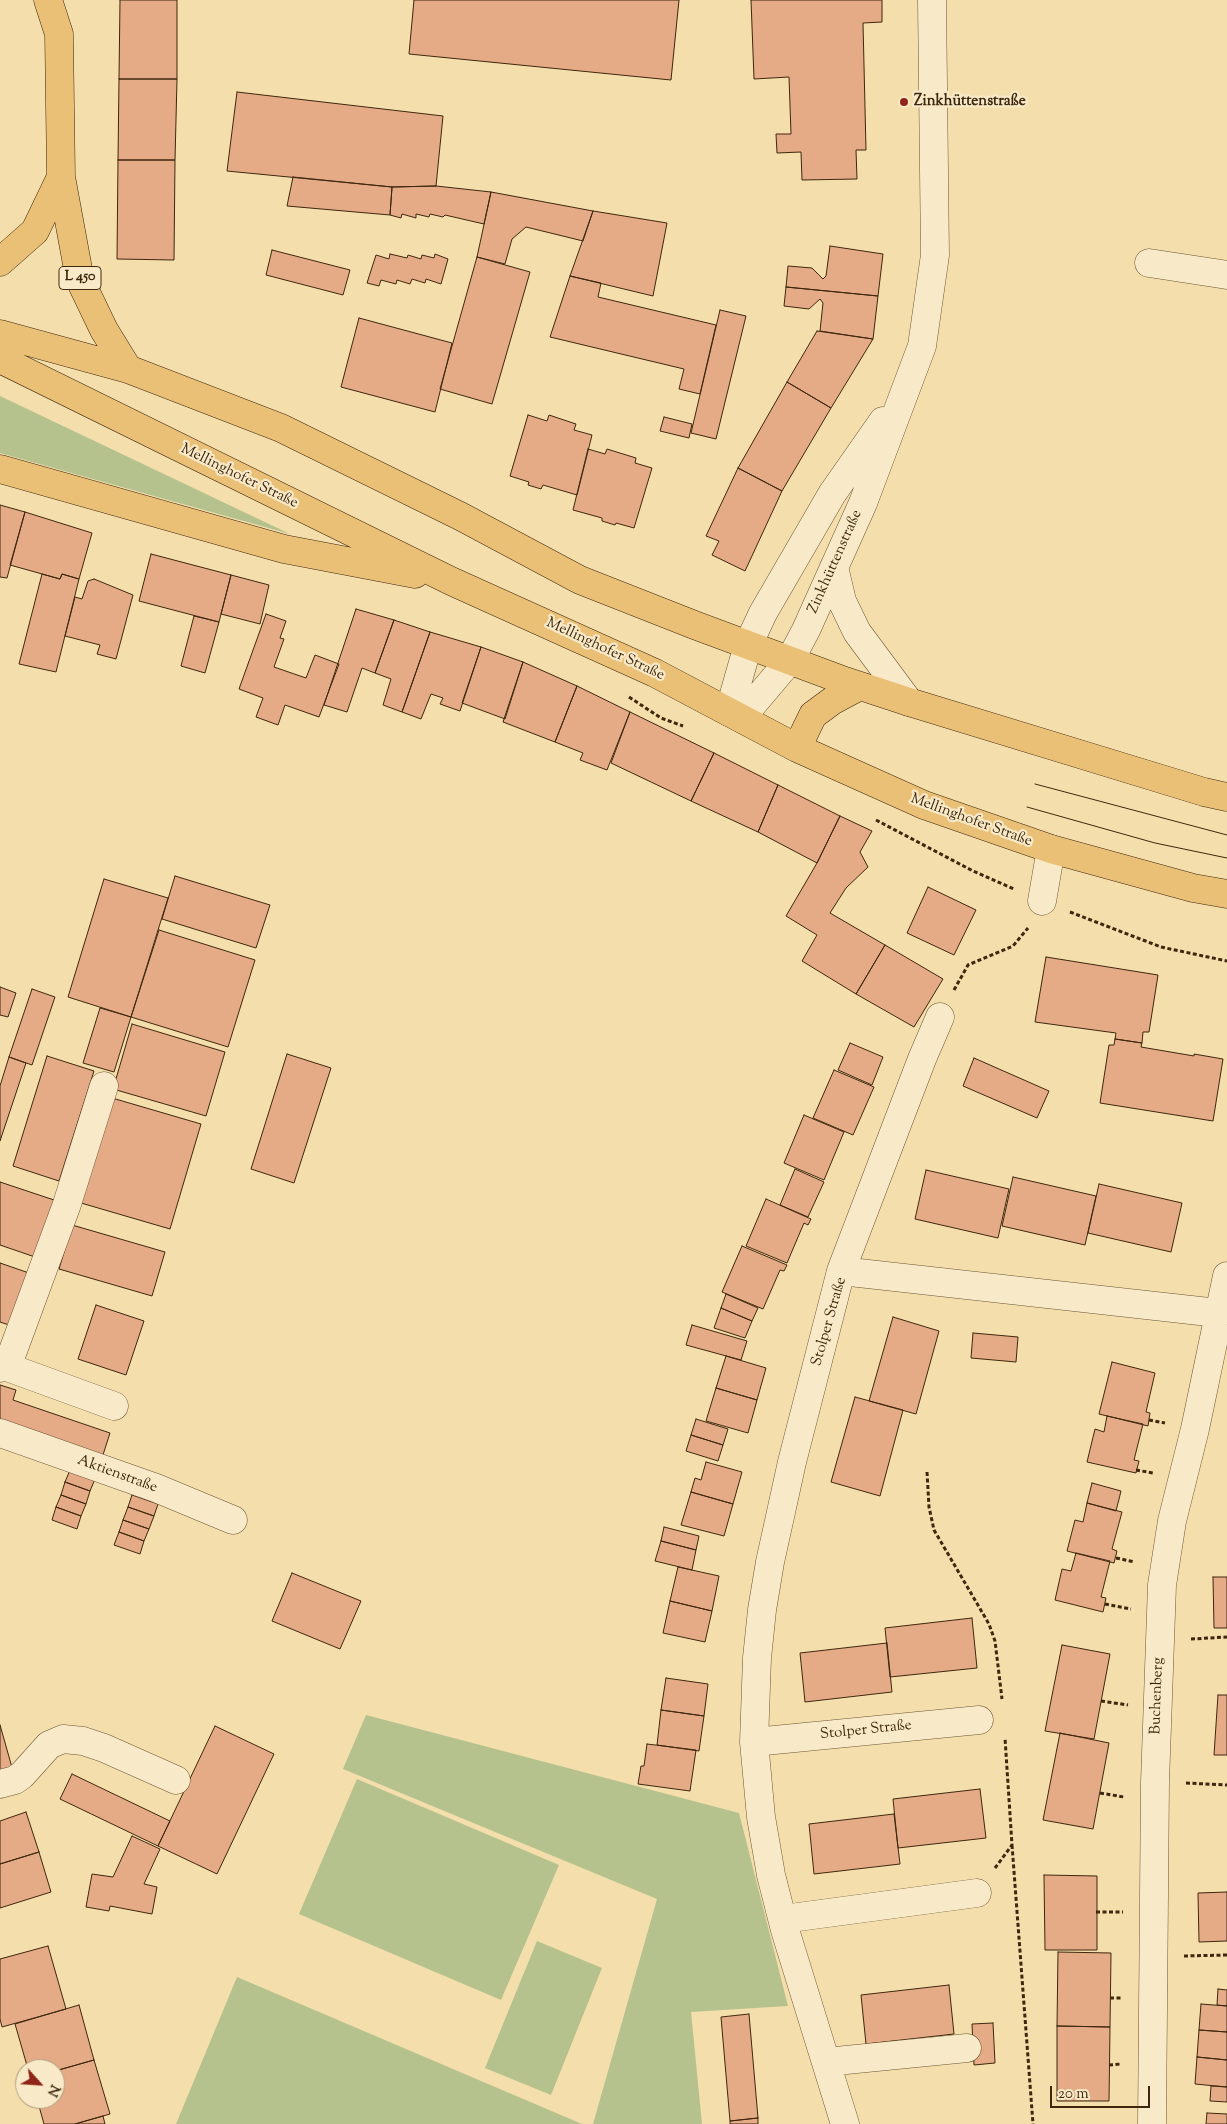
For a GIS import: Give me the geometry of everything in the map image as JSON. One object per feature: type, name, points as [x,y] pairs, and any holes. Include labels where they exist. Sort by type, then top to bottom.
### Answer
[{"type":"main road","name":"L 450","points":[[48,0],[59,34],[61,177],[80,280],[104,330],[128,368]]},
{"type":"main road","name":"L 450","points":[[0,262],[35,231],[61,177]]},
{"type":"main road","points":[[0,334],[128,368],[281,428],[460,516],[580,580],[748,645],[909,702],[1204,792],[1227,797]]},
{"type":"main road","name":"Mellinghofer Straße","points":[[0,358],[451,581],[655,672],[797,748],[924,805],[1052,849],[1193,888],[1227,894]]},
{"type":"main road","points":[[0,469],[284,549],[451,581]]},
{"type":"main road","points":[[797,748],[813,715],[832,700],[860,686]]},
{"type":"street","name":"Zinkhüttenstraße","points":[[735,715],[790,660],[863,503],[922,346],[935,255],[932,0]]},
{"type":"street","points":[[1149,263],[1227,275]]},
{"type":"street","name":"Zinkhüttenstraße","points":[[735,715],[748,645],[763,612],[832,494],[904,390]]},
{"type":"street","points":[[834,567],[842,601],[857,632],[909,702]]},
{"type":"street","points":[[1042,901],[1052,849]]},
{"type":"street","points":[[841,1271],[922,1059],[940,1017]]},
{"type":"street","points":[[104,1086],[67,1204],[4,1368],[114,1406]]},
{"type":"street","name":"Stolper Straße","points":[[845,2124],[782,1919],[771,1875],[761,1817],[754,1742],[757,1658],[770,1562],[792,1462],[841,1271],[1223,1312]]},
{"type":"street","name":"Buchenberg","points":[[1152,2124],[1155,1782],[1162,1585],[1172,1521],[1223,1312],[1227,1276]]},
{"type":"street","name":"Aktienstraße","points":[[0,1433],[156,1488],[233,1520]]},
{"type":"street","name":"Stolper Straße","points":[[754,1742],[979,1720]]},
{"type":"street","points":[[0,1784],[15,1780],[22,1775],[49,1745],[57,1740],[68,1739],[83,1741],[104,1748],[176,1780]]},
{"type":"street","points":[[782,1919],[977,1893]]},
{"type":"street","points":[[826,2062],[967,2048]]},
{"type":"path","points":[[940,1017],[968,965],[1013,946],[1035,920],[1042,901]]},
{"type":"path","points":[[927,1472],[928,1507],[934,1530],[989,1624],[995,1640],[1000,1664],[1002,1700]]},
{"type":"path","points":[[1005,1737],[1033,2124]]},
{"type":"path","points":[[1155,1782],[1227,1785]]},
{"type":"path","points":[[977,1893],[989,1873],[1001,1862],[1012,1845]]},
{"type":"path","points":[[1153,1957],[1227,1955]]},
{"type":"green space","points":[[0,396],[290,534],[0,453]]},
{"type":"green space","points":[[366,1715],[739,1813],[788,2006],[691,2012],[702,2124],[593,2124],[657,1899],[343,1769]]},
{"type":"green space","points":[[357,1779],[559,1865],[501,2000],[299,1914]]},
{"type":"green space","points":[[537,1941],[602,1968],[551,2095],[485,2068]]},
{"type":"green space","points":[[237,1977],[582,2124],[176,2124]]},
{"type":"building","points":[[120,0],[177,0],[177,79],[119,79]]},
{"type":"building","points":[[414,0],[679,0],[671,80],[409,54]]},
{"type":"building","points":[[751,0],[882,0],[882,22],[863,23],[866,150],[856,150],[857,179],[802,180],[801,152],[777,153],[776,134],[791,134],[789,77],[754,79]]},
{"type":"building","points":[[119,79],[177,79],[175,160],[118,160]]},
{"type":"building","points":[[237,92],[443,116],[436,186],[392,187],[227,171]]},
{"type":"building","points":[[118,160],[175,160],[174,260],[117,259]]},
{"type":"building","points":[[293,177],[392,187],[390,215],[287,206]]},
{"type":"building","points":[[436,186],[491,192],[484,224],[445,215],[443,217],[430,214],[429,217],[416,214],[416,218],[402,214],[401,218],[390,215],[392,187]]},
{"type":"building","points":[[491,192],[593,211],[583,241],[526,227],[512,239],[505,264],[477,257]]},
{"type":"building","points":[[593,211],[667,223],[653,296],[570,276]]},
{"type":"building","points":[[830,246],[883,254],[878,296],[786,287],[788,266],[812,268],[823,279],[826,276]]},
{"type":"building","points":[[272,250],[350,270],[343,295],[266,275]]},
{"type":"building","points":[[390,254],[407,258],[408,255],[421,259],[422,255],[434,258],[435,254],[448,259],[441,284],[426,279],[425,283],[412,279],[410,284],[397,280],[396,284],[381,280],[379,286],[367,283],[376,255],[389,259]]},
{"type":"building","points":[[477,257],[530,272],[492,404],[440,389]]},
{"type":"building","points":[[570,276],[601,283],[598,297],[716,325],[700,394],[679,389],[684,369],[550,337]]},
{"type":"building","points":[[786,287],[878,296],[873,339],[820,331],[823,303],[820,299],[809,309],[784,306]]},
{"type":"building","points":[[720,310],[746,316],[716,439],[691,433]]},
{"type":"building","points":[[359,318],[452,343],[435,412],[341,387]]},
{"type":"building","points":[[817,331],[873,339],[831,408],[787,382]]},
{"type":"building","points":[[787,382],[831,408],[782,491],[738,468]]},
{"type":"building","points":[[528,415],[547,421],[549,415],[576,424],[574,430],[592,435],[577,495],[543,485],[541,489],[528,485],[529,482],[510,476]]},
{"type":"building","points":[[664,417],[692,424],[689,438],[660,431]]},
{"type":"building","points":[[588,449],[605,454],[607,449],[636,458],[635,463],[652,468],[634,528],[616,523],[615,525],[602,521],[602,518],[573,510]]},
{"type":"building","points":[[738,468],[782,491],[745,571],[712,555],[719,541],[706,536]]},
{"type":"building","points":[[0,505],[25,512],[7,578],[0,577]]},
{"type":"building","points":[[25,512],[92,533],[79,579],[62,574],[60,579],[10,565]]},
{"type":"building","points":[[151,554],[231,575],[219,622],[139,601]]},
{"type":"building","points":[[42,574],[60,579],[62,574],[79,579],[56,672],[19,664]]},
{"type":"building","points":[[231,575],[269,585],[260,624],[221,614]]},
{"type":"building","points":[[94,579],[133,595],[116,659],[97,654],[100,645],[65,636],[75,597],[82,599],[88,581]]},
{"type":"building","points":[[356,609],[394,620],[375,673],[362,668],[347,712],[324,705]]},
{"type":"building","points":[[266,614],[286,621],[280,638],[284,639],[274,667],[306,678],[315,655],[339,664],[319,717],[285,705],[278,725],[256,717],[263,698],[239,689]]},
{"type":"building","points":[[194,616],[219,622],[205,673],[181,666]]},
{"type":"building","points":[[394,620],[430,632],[402,712],[383,705],[391,679],[375,673]]},
{"type":"building","points":[[430,632],[481,647],[460,711],[440,704],[443,698],[431,694],[421,719],[402,712]]},
{"type":"building","points":[[481,647],[523,662],[505,719],[462,703]]},
{"type":"building","points":[[523,662],[577,686],[555,742],[503,722]]},
{"type":"building","points":[[577,686],[630,712],[607,770],[580,760],[583,753],[555,742]]},
{"type":"building","points":[[630,712],[714,753],[691,801],[611,763]]},
{"type":"building","points":[[714,753],[778,785],[758,832],[691,801]]},
{"type":"building","points":[[778,785],[840,816],[817,863],[758,832]]},
{"type":"building","points":[[840,816],[872,831],[860,852],[868,867],[846,888],[830,913],[885,945],[856,994],[802,961],[817,935],[786,916],[817,863]]},
{"type":"building","points":[[175,876],[270,905],[256,948],[162,919]]},
{"type":"building","points":[[104,879],[168,898],[131,1017],[68,997]]},
{"type":"building","points":[[928,887],[976,910],[954,955],[907,933]]},
{"type":"building","points":[[159,930],[255,960],[228,1047],[131,1017]]},
{"type":"building","points":[[885,945],[943,979],[914,1027],[856,994]]},
{"type":"building","points":[[1046,957],[1158,975],[1149,1032],[1143,1032],[1142,1043],[1115,1039],[1116,1033],[1035,1022]]},
{"type":"building","points":[[0,987],[16,993],[8,1017],[0,1015]]},
{"type":"building","points":[[32,989],[55,997],[32,1065],[9,1057]]},
{"type":"building","points":[[100,1008],[131,1017],[114,1072],[83,1063]]},
{"type":"building","points":[[132,1024],[225,1052],[206,1116],[113,1089]]},
{"type":"building","points":[[1115,1039],[1142,1043],[1141,1047],[1223,1059],[1213,1121],[1100,1103],[1109,1045],[1114,1045]]},
{"type":"building","points":[[850,1043],[883,1057],[872,1085],[838,1070]]},
{"type":"building","points":[[287,1054],[331,1068],[294,1183],[251,1169]]},
{"type":"building","points":[[47,1056],[94,1071],[59,1181],[13,1166]]},
{"type":"building","points":[[9,1057],[26,1063],[0,1141],[0,1086]]},
{"type":"building","points":[[974,1058],[1049,1091],[1037,1118],[963,1086]]},
{"type":"building","points":[[834,1070],[874,1087],[853,1135],[813,1118]]},
{"type":"building","points":[[112,1098],[201,1124],[170,1229],[81,1203]]},
{"type":"building","points":[[804,1115],[844,1132],[824,1180],[784,1163]]},
{"type":"building","points":[[795,1169],[824,1182],[808,1217],[780,1205]]},
{"type":"building","points":[[926,1170],[1009,1189],[998,1238],[915,1219]]},
{"type":"building","points":[[1013,1177],[1096,1196],[1085,1245],[1002,1226]]},
{"type":"building","points":[[0,1182],[54,1200],[35,1257],[0,1245]]},
{"type":"building","points":[[1099,1184],[1182,1203],[1171,1252],[1088,1233]]},
{"type":"building","points":[[766,1199],[811,1219],[808,1225],[804,1223],[787,1263],[746,1246]]},
{"type":"building","points":[[72,1225],[165,1252],[152,1296],[59,1269]]},
{"type":"building","points":[[742,1246],[787,1265],[784,1271],[780,1270],[763,1309],[722,1292]]},
{"type":"building","points":[[0,1263],[29,1273],[12,1326],[0,1322]]},
{"type":"building","points":[[726,1294],[758,1308],[752,1321],[721,1308]]},
{"type":"building","points":[[96,1305],[144,1321],[126,1375],[78,1359]]},
{"type":"building","points":[[721,1308],[752,1321],[745,1338],[714,1328]]},
{"type":"building","points":[[893,1317],[939,1331],[916,1414],[869,1401]]},
{"type":"building","points":[[692,1325],[747,1341],[741,1360],[686,1345]]},
{"type":"building","points":[[973,1333],[1018,1337],[1016,1362],[971,1358]]},
{"type":"building","points":[[726,1356],[766,1368],[757,1400],[716,1388]]},
{"type":"building","points":[[1112,1362],[1155,1373],[1146,1412],[1150,1413],[1148,1426],[1099,1414]]},
{"type":"building","points":[[0,1385],[16,1390],[13,1400],[110,1433],[102,1458],[0,1424]]},
{"type":"building","points":[[716,1388],[757,1400],[748,1433],[706,1421]]},
{"type":"building","points":[[855,1397],[903,1410],[880,1496],[831,1482]]},
{"type":"building","points":[[1107,1416],[1143,1424],[1134,1460],[1139,1461],[1136,1473],[1087,1462],[1095,1429],[1104,1432]]},
{"type":"building","points":[[696,1419],[728,1429],[723,1445],[691,1435]]},
{"type":"building","points":[[691,1435],[723,1445],[718,1461],[686,1451]]},
{"type":"building","points":[[706,1462],[742,1472],[733,1504],[691,1492],[695,1478],[701,1480]]},
{"type":"building","points":[[70,1470],[95,1479],[90,1491],[65,1482]]},
{"type":"building","points":[[65,1482],[90,1491],[86,1504],[61,1495]]},
{"type":"building","points":[[1092,1483],[1121,1491],[1116,1511],[1087,1503]]},
{"type":"building","points":[[691,1492],[733,1504],[724,1536],[681,1525]]},
{"type":"building","points":[[61,1495],[86,1504],[81,1516],[56,1507]]},
{"type":"building","points":[[132,1495],[158,1504],[154,1516],[128,1507]]},
{"type":"building","points":[[1087,1503],[1122,1512],[1112,1549],[1117,1551],[1114,1563],[1067,1551],[1075,1520],[1083,1522]]},
{"type":"building","points":[[56,1507],[81,1516],[77,1529],[52,1520]]},
{"type":"building","points":[[128,1507],[154,1516],[149,1529],[123,1520]]},
{"type":"building","points":[[123,1520],[149,1529],[144,1541],[119,1532]]},
{"type":"building","points":[[664,1527],[699,1536],[696,1550],[661,1541]]},
{"type":"building","points":[[119,1532],[144,1541],[140,1554],[114,1545]]},
{"type":"building","points":[[661,1541],[696,1550],[692,1570],[655,1561]]},
{"type":"building","points":[[1076,1553],[1110,1561],[1101,1597],[1106,1598],[1103,1612],[1055,1600],[1062,1569],[1071,1571]]},
{"type":"building","points":[[678,1567],[719,1576],[712,1611],[670,1601]]},
{"type":"building","points":[[292,1573],[361,1601],[340,1649],[272,1621]]},
{"type":"building","points":[[1213,1577],[1227,1577],[1227,1628],[1214,1628]]},
{"type":"building","points":[[670,1601],[712,1611],[705,1642],[663,1633]]},
{"type":"building","points":[[972,1618],[977,1668],[890,1677],[885,1628]]},
{"type":"building","points":[[887,1643],[892,1692],[805,1702],[800,1653]]},
{"type":"building","points":[[1062,1645],[1110,1654],[1094,1739],[1045,1731]]},
{"type":"building","points":[[666,1678],[708,1684],[704,1716],[661,1710]]},
{"type":"building","points":[[1218,1695],[1227,1695],[1227,1755],[1214,1755]]},
{"type":"building","points":[[661,1710],[704,1716],[699,1751],[657,1745]]},
{"type":"building","points":[[0,1725],[13,1771],[0,1774]]},
{"type":"building","points":[[215,1726],[274,1754],[217,1874],[158,1846]]},
{"type":"building","points":[[1060,1733],[1109,1743],[1093,1829],[1043,1820]]},
{"type":"building","points":[[647,1744],[696,1750],[690,1791],[638,1784],[641,1766],[644,1766]]},
{"type":"building","points":[[72,1774],[170,1821],[158,1846],[60,1799]]},
{"type":"building","points":[[980,1789],[986,1838],[898,1848],[893,1799]]},
{"type":"building","points":[[26,1812],[39,1852],[0,1864],[0,1821]]},
{"type":"building","points":[[894,1814],[900,1864],[814,1874],[809,1824]]},
{"type":"building","points":[[132,1836],[160,1849],[144,1884],[157,1887],[152,1914],[110,1906],[109,1911],[86,1907],[92,1874],[113,1877]]},
{"type":"building","points":[[39,1852],[51,1892],[0,1908],[0,1864]]},
{"type":"building","points":[[1044,1875],[1097,1876],[1097,1950],[1045,1950]]},
{"type":"building","points":[[1227,1892],[1227,1941],[1199,1942],[1198,1893]]},
{"type":"building","points":[[48,1946],[66,2009],[2,2027],[0,2019],[0,1959]]},
{"type":"building","points":[[1058,1952],[1111,1953],[1110,2027],[1057,2026]]},
{"type":"building","points":[[949,1985],[954,2034],[866,2044],[861,1995]]},
{"type":"building","points":[[1218,1989],[1227,1990],[1227,2006],[1217,2005]]},
{"type":"building","points":[[1201,2004],[1227,2006],[1227,2032],[1199,2030]]},
{"type":"building","points":[[79,2005],[94,2060],[65,2068],[65,2059],[25,2059],[15,2024]]},
{"type":"building","points":[[749,2014],[758,2118],[730,2121],[721,2017]]},
{"type":"building","points":[[993,2023],[995,2063],[974,2065],[972,2024]]},
{"type":"building","points":[[1057,2026],[1110,2027],[1109,2101],[1057,2101]]},
{"type":"building","points":[[1199,2030],[1227,2032],[1227,2060],[1197,2057]]},
{"type":"building","points":[[1197,2057],[1227,2060],[1227,2087],[1195,2084]]},
{"type":"building","points":[[94,2060],[110,2114],[75,2124],[44,2124],[40,2109],[65,2109],[65,2068]]},
{"type":"building","points":[[1211,2086],[1227,2087],[1227,2102],[1210,2101]]},
{"type":"building","points":[[1207,2113],[1227,2114],[1227,2124],[1206,2124]]},
{"type":"building","points":[[103,2116],[105,2124],[75,2124]]},
{"type":"building","points":[[758,2118],[758,2124],[730,2124],[730,2121]]},
{"type":"tram line","points":[[1035,784],[1227,835]]},
{"type":"tram line","points":[[1027,807],[1155,843],[1227,858]]},
{"type":"place","name":"Zinkhüttenstraße","points":[[904,102]]}]
